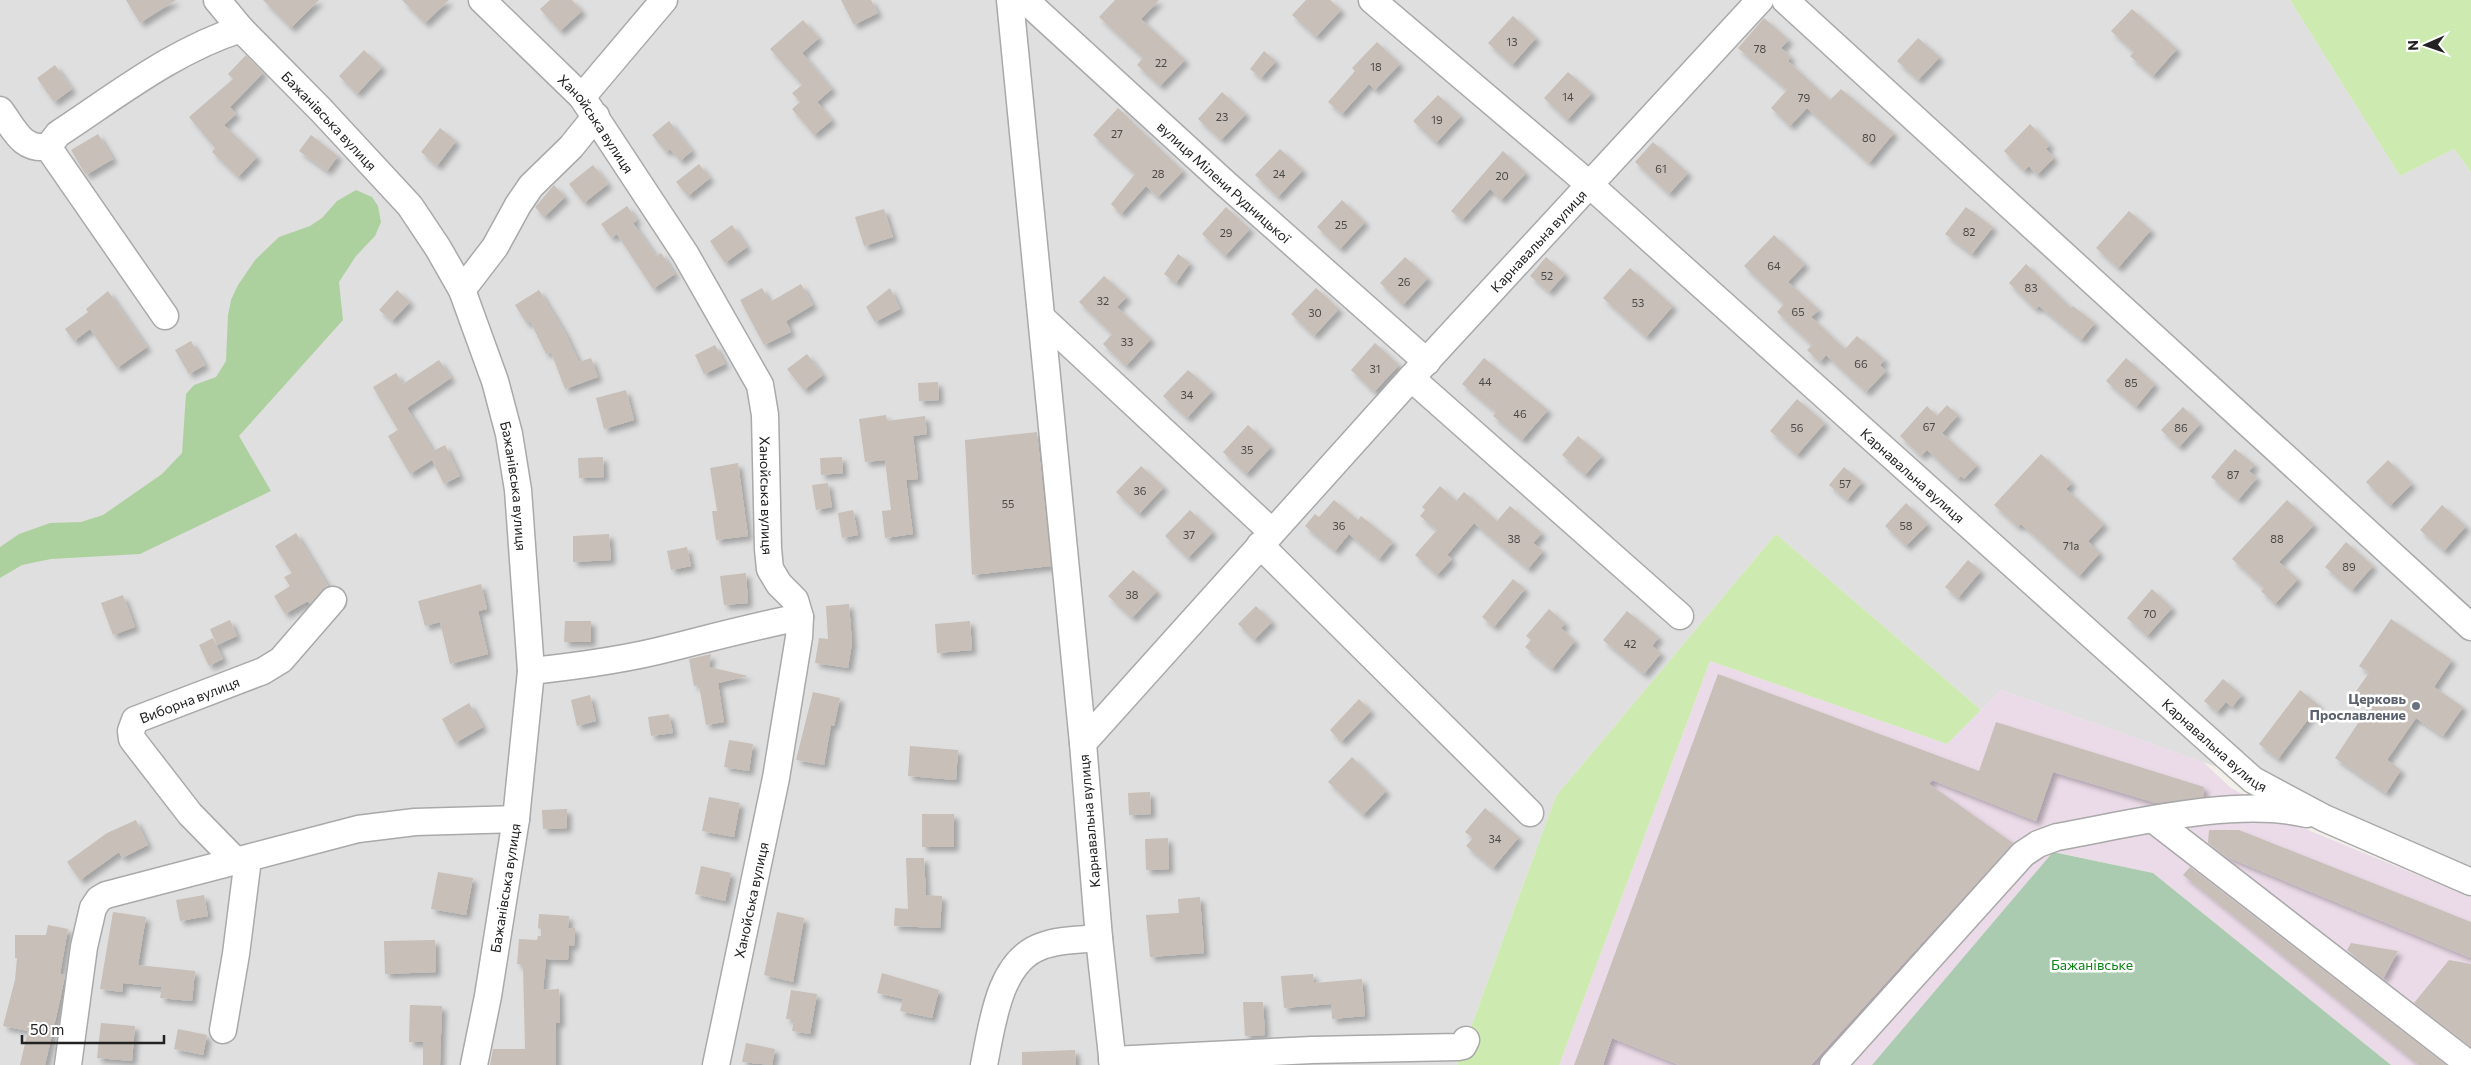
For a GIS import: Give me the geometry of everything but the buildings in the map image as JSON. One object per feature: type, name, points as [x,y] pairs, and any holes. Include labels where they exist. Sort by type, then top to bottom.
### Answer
[{"type":"street","name":"Бажанівська вулиця","points":[[217,0],[241,29],[322,110],[410,206],[438,248],[462,290],[495,381],[509,434],[518,490],[531,672],[516,819],[488,996],[474,1065]]},
{"type":"street","name":"Ханойська вулиця","points":[[482,0],[589,106],[686,255],[760,385],[765,415],[770,569],[779,584],[795,600],[800,617],[776,778],[716,1065]]},
{"type":"street","points":[[462,290],[495,247],[518,205],[531,186],[571,147],[589,106],[664,0]]},
{"type":"street","points":[[1010,0],[1083,743]]},
{"type":"street","name":"вулиця Мілени Рудницької","points":[[1025,0],[1226,184],[1419,370]]},
{"type":"street","points":[[1372,0],[1590,185],[1747,5]]},
{"type":"street","points":[[1785,0],[2471,627]]},
{"type":"street","points":[[0,110],[26,144],[36,148],[48,147],[58,134],[185,52],[212,38],[241,29]]},
{"type":"street","points":[[48,147],[165,316]]},
{"type":"street","name":"Карнавальна вулиця","points":[[1112,1062],[1099,938],[1083,743],[1266,538],[1590,185],[2253,780],[2324,818],[2471,882]]},
{"type":"street","points":[[1042,318],[1266,538],[1530,813]]},
{"type":"street","points":[[1419,370],[1680,616]]},
{"type":"street","name":"Виборна вулиця","points":[[243,861],[190,814],[132,739],[130,731],[135,720],[263,671],[275,664],[281,660],[333,600]]},
{"type":"street","points":[[531,672],[584,666],[669,648],[740,629],[800,617]]},
{"type":"street","points":[[1833,1065],[2023,854],[2038,844],[2057,837],[2225,809],[2295,811],[2324,818]]},
{"type":"street","points":[[68,1065],[84,947],[92,908],[99,898],[243,861],[301,843],[358,830],[415,822],[516,819]]},
{"type":"street","points":[[2154,820],[2470,1065]]},
{"type":"street","points":[[223,1030],[236,954],[243,861]]},
{"type":"street","points":[[984,1065],[1001,991],[1011,972],[1026,956],[1041,946],[1099,938]]},
{"type":"street","points":[[1112,1062],[1312,1050],[1458,1047],[1463,1046],[1466,1040]]},
{"type":"shaded area","points":[[0,0],[2290,0],[2400,176],[2454,149],[2471,172],[2471,869],[2253,780],[2001,690],[1981,710],[1776,534],[1556,796],[1457,1065],[0,1065]]},
{"type":"shaded area","points":[[1710,661],[1947,744],[2001,690],[2203,762],[2231,788],[2310,831],[2471,897],[2471,1065],[2391,1065],[2153,873],[2054,852],[1872,1065],[1559,1065]]},
{"type":"green space","points":[[2290,0],[2471,0],[2471,172],[2454,149],[2400,176]]},
{"type":"green space","points":[[356,190],[372,197],[378,206],[381,222],[375,236],[356,256],[339,282],[343,320],[239,436],[271,491],[140,554],[51,559],[22,565],[0,578],[0,547],[19,534],[50,523],[81,522],[103,515],[162,474],[182,453],[186,394],[194,385],[216,377],[226,361],[228,315],[231,300],[238,285],[255,260],[279,237],[310,226],[322,218],[337,201]]},
{"type":"green space","points":[[1776,534],[1981,710],[1947,744],[1710,661],[1559,1065],[1457,1065],[1556,796]]},
{"type":"green space","name":"Бажанівське","points":[[2053,852],[2153,873],[2391,1065],[1872,1065]]},
{"type":"place","name":"Церковь Прославление","points":[[2416,706]]}]
